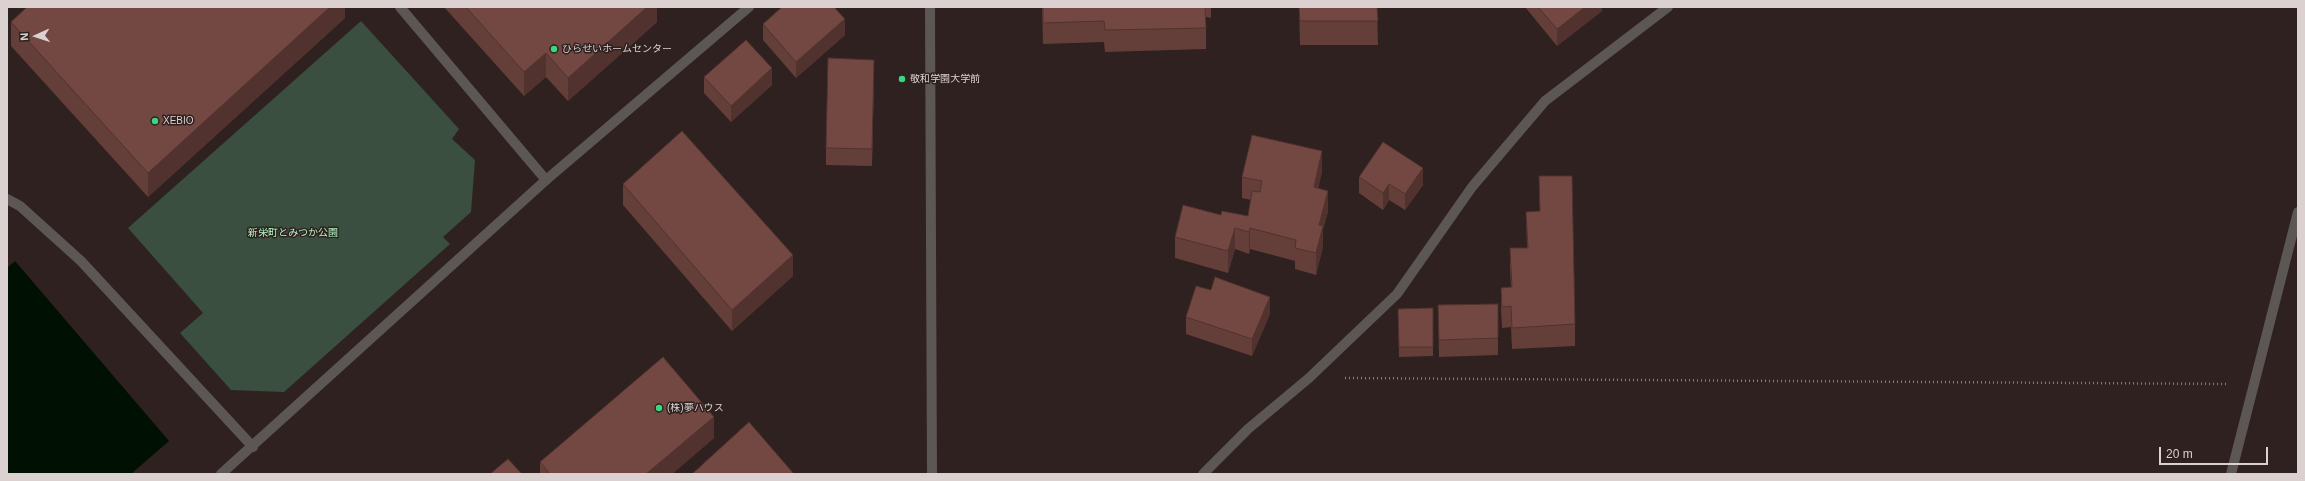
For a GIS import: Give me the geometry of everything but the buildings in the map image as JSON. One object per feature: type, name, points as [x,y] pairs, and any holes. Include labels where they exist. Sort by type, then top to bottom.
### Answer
[{"type":"street","points":[[400,7],[546,180]]},
{"type":"street","points":[[221,474],[546,180],[749,7]]},
{"type":"street","points":[[930,7],[932,474]]},
{"type":"street","points":[[1203,474],[1248,428],[1309,378],[1397,294],[1472,187],[1545,101],[1668,7]]},
{"type":"street","points":[[7,199],[20,206],[81,260],[252,447]]},
{"type":"street","points":[[2232,474],[2253,384],[2298,212]]},
{"type":"path","points":[[1309,378],[2253,384]]},
{"type":"green space","name":"新栄町とみつか公園","points":[[361,21],[459,129],[452,139],[475,160],[471,212],[443,237],[450,244],[284,392],[231,390],[180,333],[203,313],[128,228]]},
{"type":"shaded area","points":[[15,261],[169,441],[131,474],[7,474],[7,268]]},
{"type":"place","name":"ひらせいホームセンター","points":[[554,49]]},
{"type":"place","name":"敬和学園大学前","points":[[902,79]]},
{"type":"place","name":"XEBIO","points":[[155,121]]},
{"type":"place","name":"(株)夢ハウス","points":[[659,408]]}]
